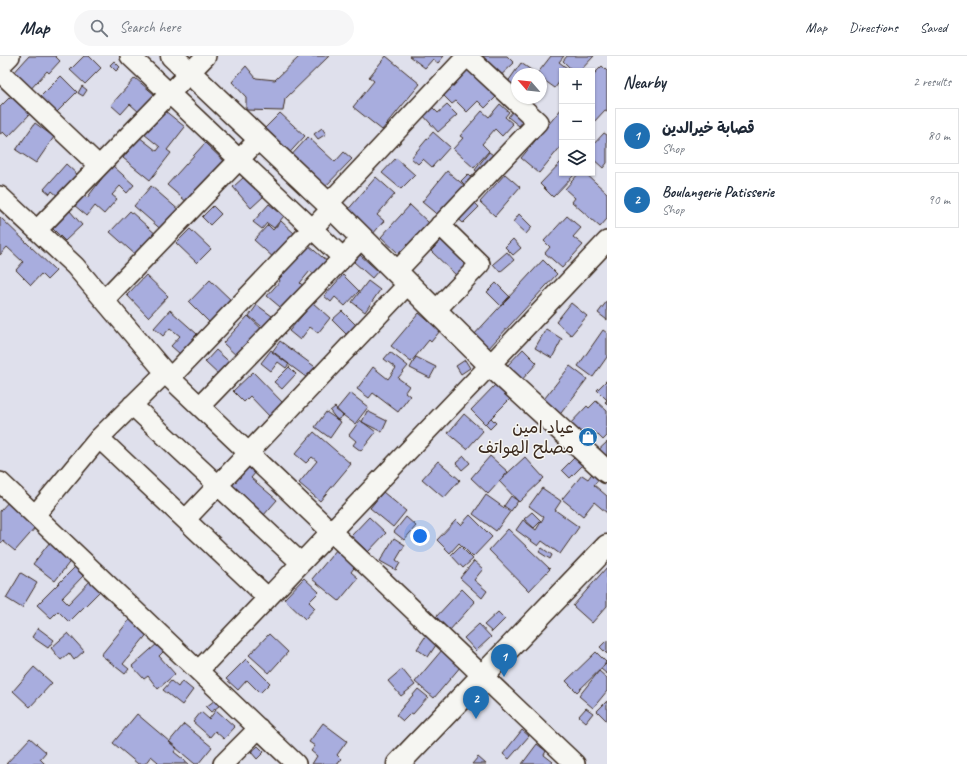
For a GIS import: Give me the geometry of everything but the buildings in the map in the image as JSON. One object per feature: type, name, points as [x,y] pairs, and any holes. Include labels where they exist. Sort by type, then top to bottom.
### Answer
[{"type":"main road","points":[[172,56],[330,206],[490,366],[607,472]]},
{"type":"main road","points":[[398,764],[482,674],[607,546]]},
{"type":"street","points":[[0,66],[10,56]]},
{"type":"street","points":[[130,56],[343,258]]},
{"type":"street","points":[[37,230],[206,56]]},
{"type":"street","points":[[34,515],[99,438],[132,405],[168,375],[313,230],[330,206],[467,56],[538,122],[440,225],[402,278],[249,452],[186,519]]},
{"type":"street","points":[[0,72],[99,166]]},
{"type":"street","points":[[104,300],[259,139]]},
{"type":"street","points":[[0,196],[75,266],[168,375],[575,764]]},
{"type":"street","points":[[435,311],[480,264],[440,225]]},
{"type":"street","points":[[200,406],[362,238]]},
{"type":"street","points":[[199,670],[490,366],[607,240]]},
{"type":"street","points":[[132,405],[301,563]]},
{"type":"street","points":[[99,438],[268,598]]},
{"type":"street","points":[[0,482],[296,764]]},
{"type":"street","points":[[223,764],[258,728]]},
{"type":"place","name":"عياد امين مصلح الهواتف","points":[[588,437]]},
{"type":"place","name":"قصابة خيرالدين","points":[[504,677]]},
{"type":"place","name":"Boulangerie Patisserie","points":[[476,719]]}]
